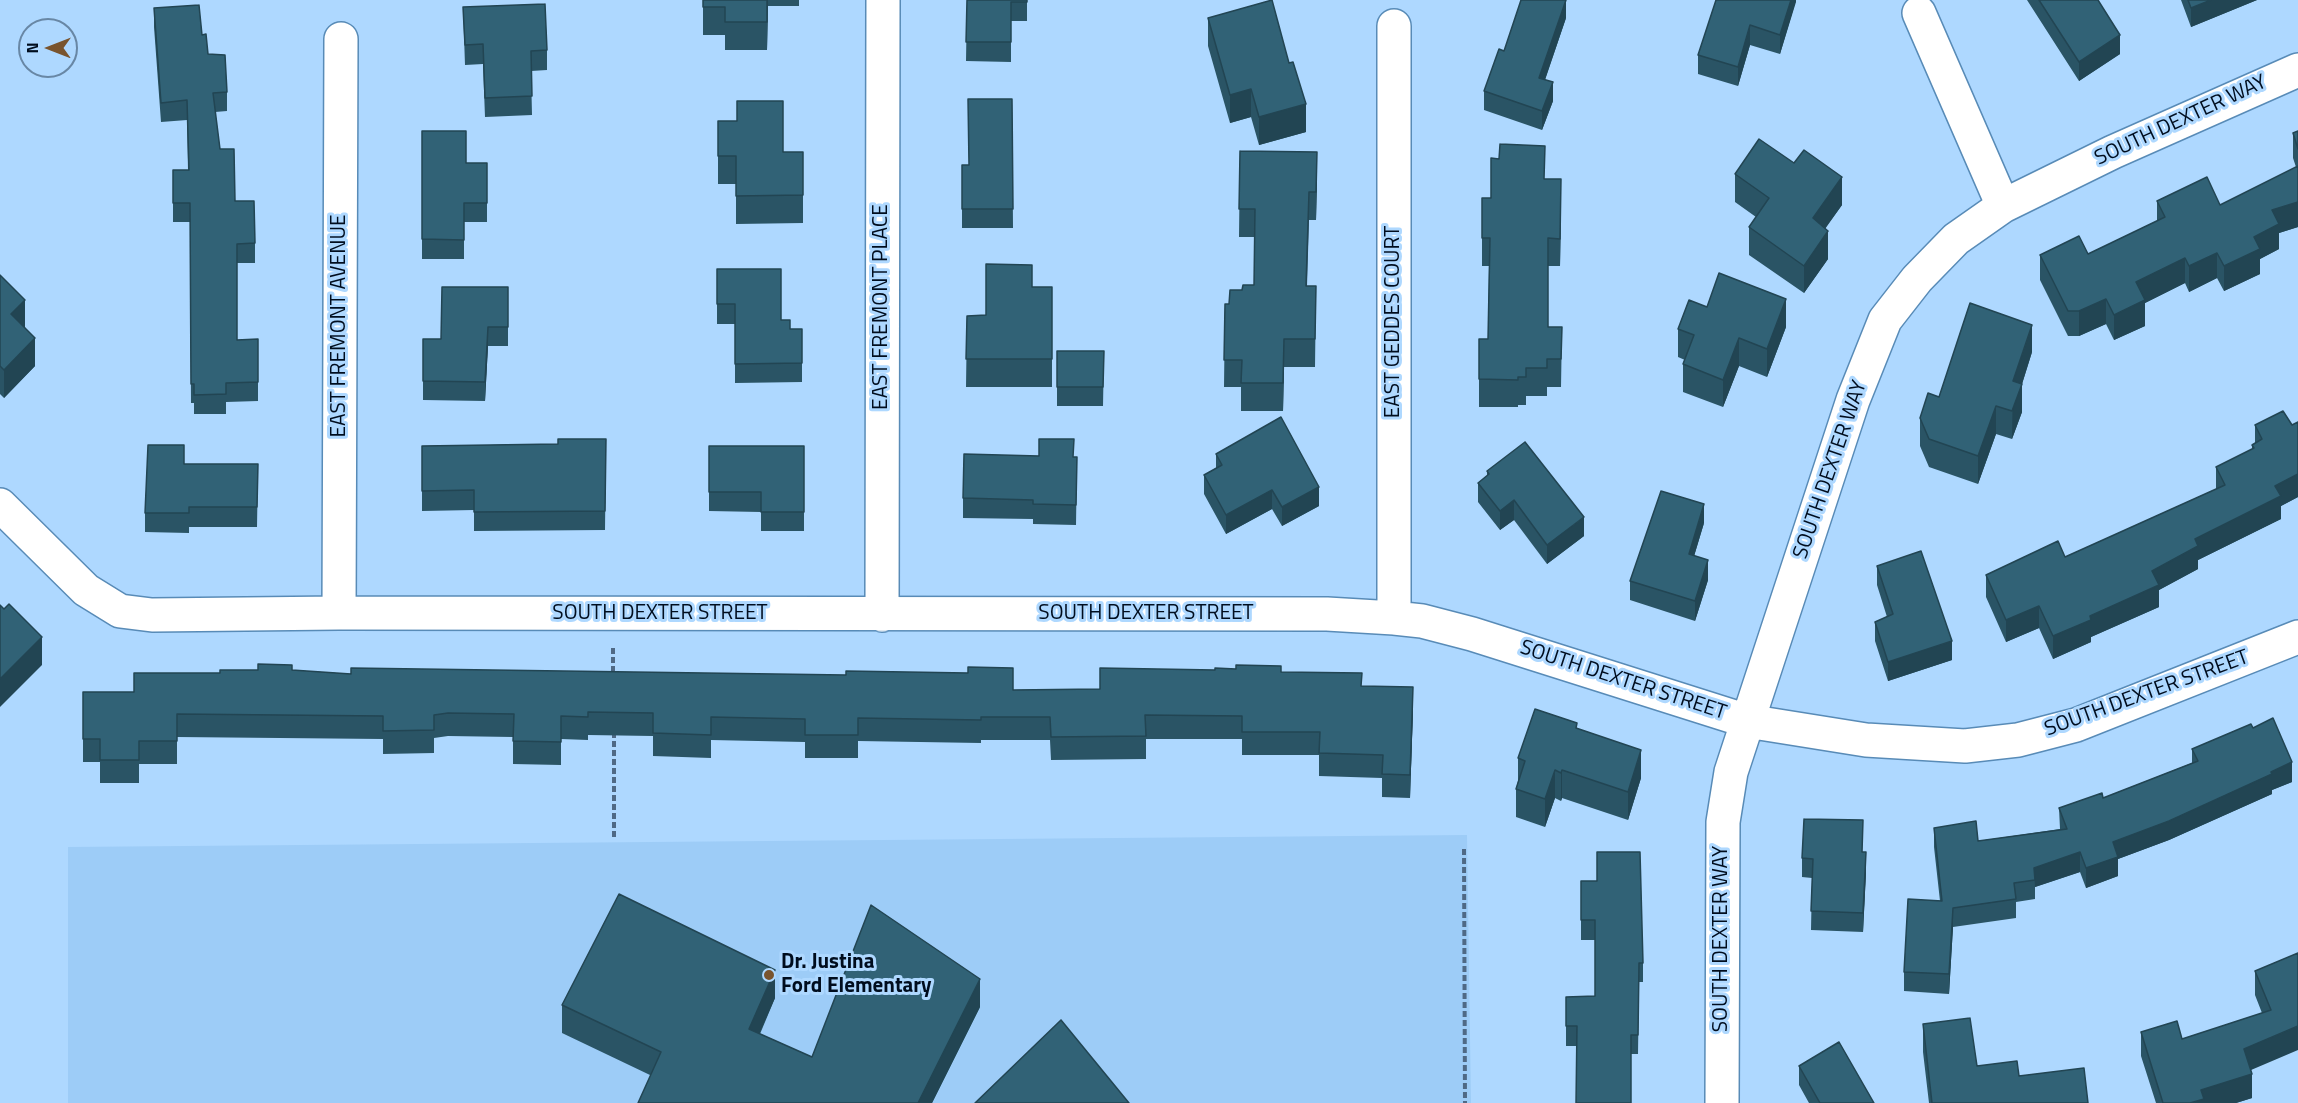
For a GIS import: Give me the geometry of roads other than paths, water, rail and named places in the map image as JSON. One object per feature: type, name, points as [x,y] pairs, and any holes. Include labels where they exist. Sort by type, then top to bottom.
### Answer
[{"type":"street","name":"EAST FREMONT PLACE","points":[[882,615],[883,0]]},
{"type":"street","points":[[1919,13],[2003,206]]},
{"type":"street","name":"EAST GEDDES COURT","points":[[1394,26],[1395,618]]},
{"type":"street","name":"EAST FREMONT AVENUE","points":[[339,613],[340,39]]},
{"type":"street","name":"SOUTH DEXTER WAY","points":[[1722,1103],[1723,822],[1731,772],[1853,400],[1885,320],[1917,279],[1956,239],[2003,206],[2113,152],[2298,70]]},
{"type":"street","name":"SOUTH DEXTER STREET","points":[[0,505],[86,590],[120,611],[152,615],[339,613],[1327,614],[1395,618],[1422,621],[1472,634],[1747,721],[1866,740],[1965,746],[2018,740],[2076,725],[2298,637]]},
{"type":"place","name":"Dr. Justina Ford Elementary","points":[[769,975]]}]
